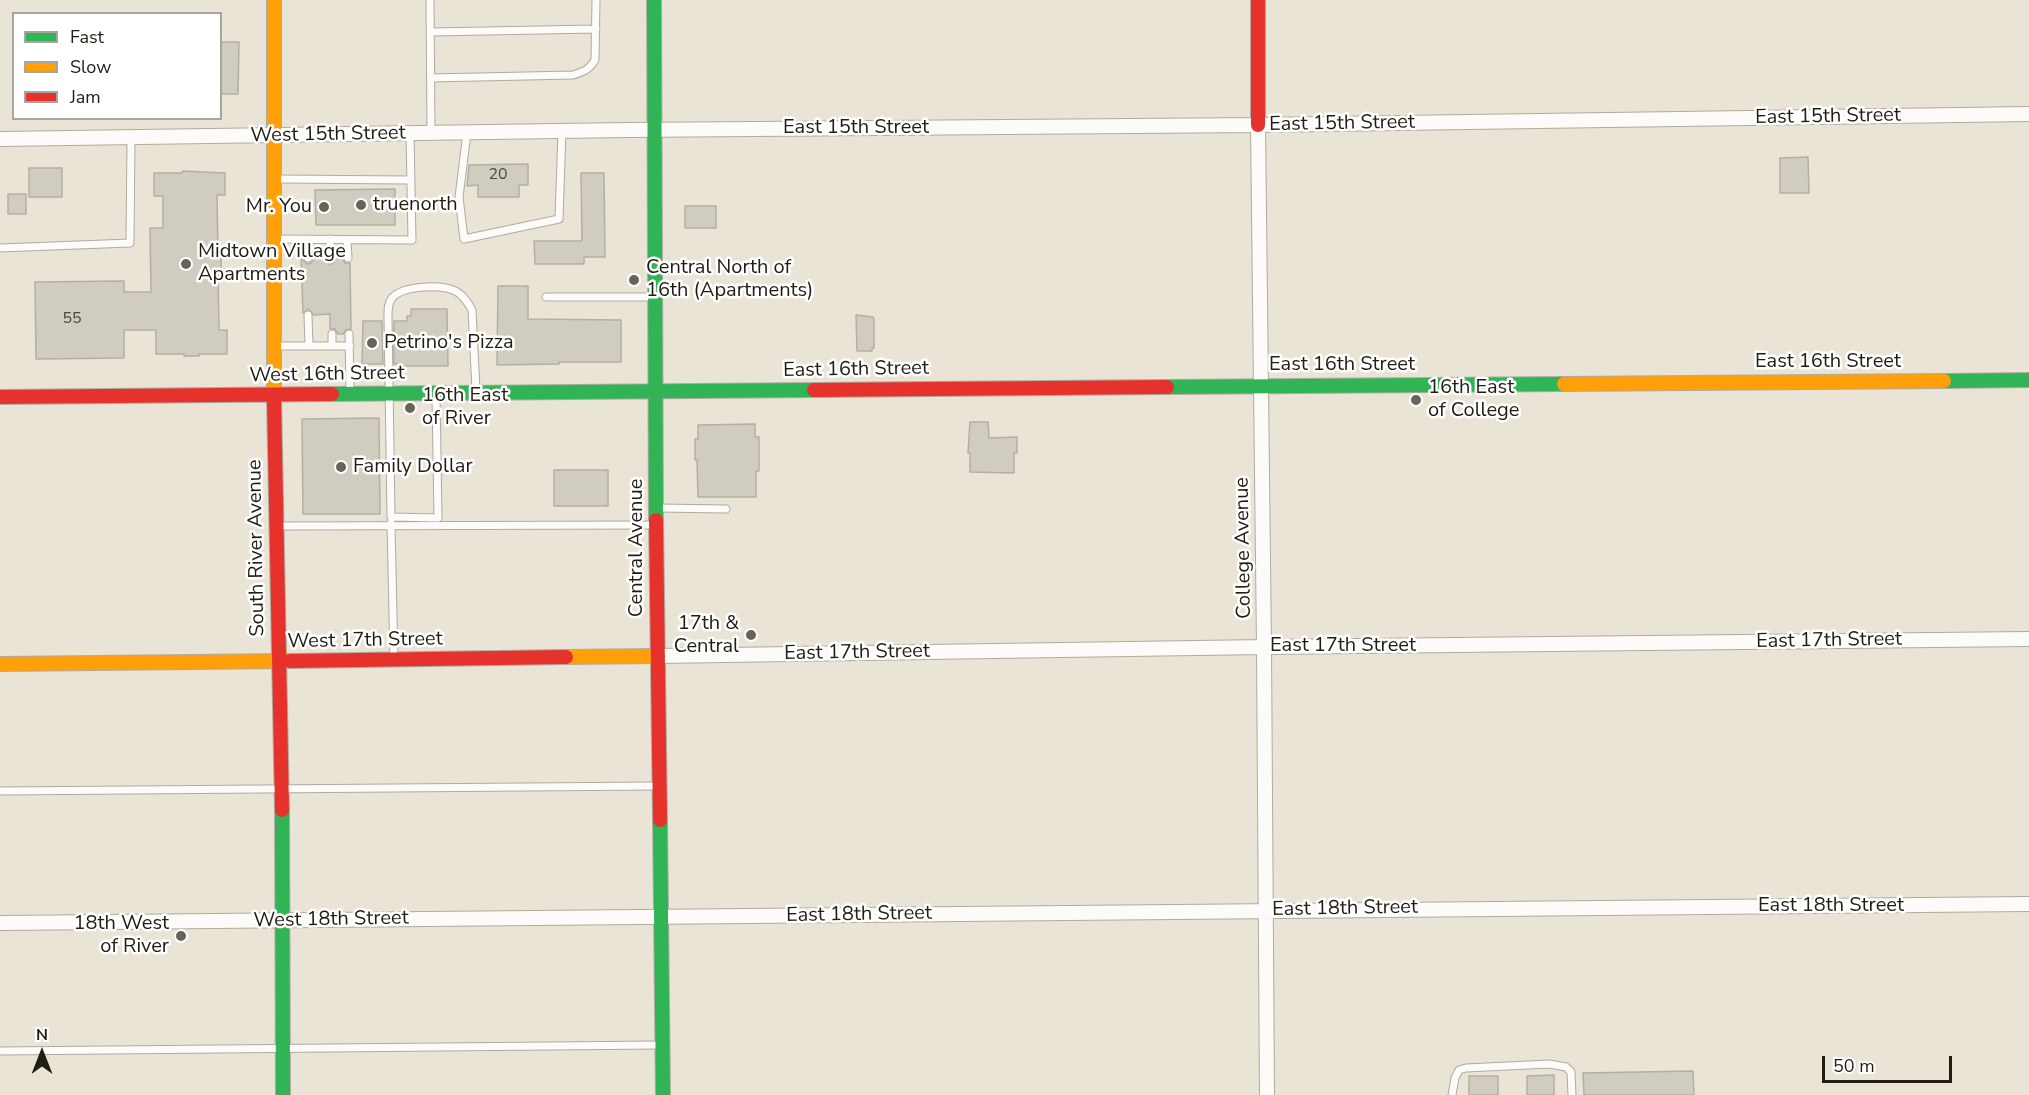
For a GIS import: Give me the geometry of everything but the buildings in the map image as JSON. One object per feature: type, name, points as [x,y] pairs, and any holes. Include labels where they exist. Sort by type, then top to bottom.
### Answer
[{"type":"main road","name":"South River Avenue","points":[[274,0],[274,395],[282,789],[283,1095]]},
{"type":"main road","name":"Central Avenue","points":[[654,0],[655,391],[663,1095]]},
{"type":"main road","name":"College Avenue","points":[[1258,0],[1258,125]]},
{"type":"main road","name":"East 16th Street","points":[[655,391],[2029,380]]},
{"type":"main road","name":"West 16th Street","points":[[0,397],[655,391]]},
{"type":"main road","name":"West 17th Street","points":[[0,664],[658,656]]},
{"type":"street","name":"East 15th Street","points":[[655,129],[1258,125],[2029,114]]},
{"type":"street","name":"College Avenue","points":[[1258,125],[1267,1095]]},
{"type":"street","name":"West 15th Street","points":[[0,139],[655,129]]},
{"type":"street","name":"East 17th Street","points":[[658,656],[1264,646],[2029,639]]},
{"type":"street","name":"East 18th Street","points":[[661,917],[2029,904]]},
{"type":"street","name":"West 18th Street","points":[[0,923],[661,917]]},
{"type":"lane","points":[[430,0],[431,133]]},
{"type":"lane","points":[[431,78],[573,75],[584,72],[595,60],[596,0]]},
{"type":"lane","points":[[430,32],[596,29]]},
{"type":"lane","points":[[466,133],[459,197],[464,239],[559,219],[562,131]]},
{"type":"lane","points":[[275,239],[412,240],[410,134]]},
{"type":"lane","points":[[0,248],[130,243],[131,138]]},
{"type":"lane","points":[[275,179],[411,180]]},
{"type":"lane","points":[[308,239],[308,258]]},
{"type":"lane","points":[[330,239],[330,258]]},
{"type":"lane","points":[[347,240],[348,258]]},
{"type":"lane","points":[[394,660],[388,304],[394,295],[425,287],[445,288],[456,291],[466,299],[472,310],[476,393]]},
{"type":"lane","points":[[546,297],[655,297]]},
{"type":"lane","points":[[308,315],[309,346]]},
{"type":"lane","points":[[332,334],[332,346]]},
{"type":"lane","points":[[349,334],[350,394]]},
{"type":"lane","points":[[274,346],[350,346]]},
{"type":"lane","points":[[391,517],[438,518],[436,393]]},
{"type":"lane","points":[[657,508],[726,509]]},
{"type":"lane","points":[[276,526],[657,525]]},
{"type":"lane","points":[[0,791],[659,786]]},
{"type":"lane","points":[[0,1051],[663,1045]]},
{"type":"lane","points":[[1452,1095],[1459,1070],[1549,1064],[1566,1067],[1571,1072],[1572,1095]]},
{"type":"traffic: fast","points":[[654,0],[656,520]]},
{"type":"traffic: fast","points":[[1944,381],[2029,380]]},
{"type":"traffic: fast","points":[[1167,387],[1564,384]]},
{"type":"traffic: fast","points":[[332,394],[814,390]]},
{"type":"traffic: fast","points":[[282,810],[283,1095]]},
{"type":"traffic: fast","points":[[660,820],[663,1095]]},
{"type":"traffic: slow","points":[[274,0],[274,398]]},
{"type":"traffic: slow","points":[[1564,384],[1944,381]]},
{"type":"traffic: slow","points":[[566,657],[658,656]]},
{"type":"traffic: slow","points":[[0,664],[290,661]]},
{"type":"traffic: jam","points":[[1258,0],[1258,125]]},
{"type":"traffic: jam","points":[[814,390],[1167,387]]},
{"type":"traffic: jam","points":[[0,397],[332,394]]},
{"type":"traffic: jam","points":[[274,398],[282,810]]},
{"type":"traffic: jam","points":[[656,520],[660,820]]},
{"type":"traffic: jam","points":[[290,661],[566,657]]},
{"type":"place","name":"truenorth","points":[[361,205]]},
{"type":"place","name":"Mr. You","points":[[324,207]]},
{"type":"place","name":"Midtown Village Apartments","points":[[186,264]]},
{"type":"place","name":"Central North of 16th (Apartments)","points":[[634,280]]},
{"type":"place","name":"Petrino's Pizza","points":[[372,343]]},
{"type":"place","name":"16th East of College","points":[[1416,400]]},
{"type":"place","name":"16th East of River","points":[[410,408]]},
{"type":"place","name":"Family Dollar","points":[[341,467]]},
{"type":"place","name":"17th & Central","points":[[751,635]]},
{"type":"place","name":"18th West of River","points":[[181,936]]}]
